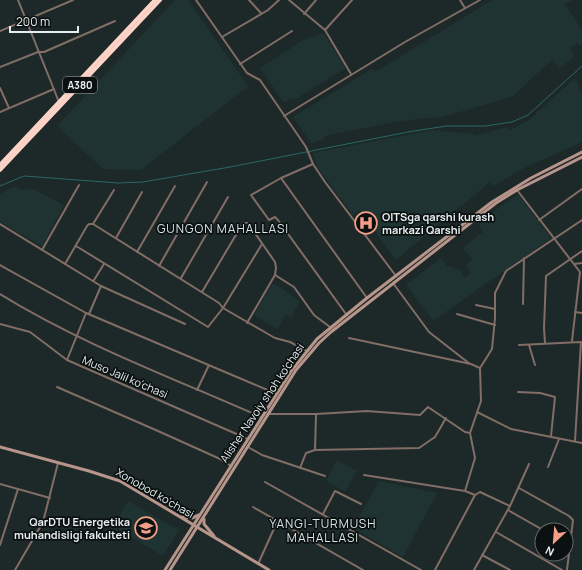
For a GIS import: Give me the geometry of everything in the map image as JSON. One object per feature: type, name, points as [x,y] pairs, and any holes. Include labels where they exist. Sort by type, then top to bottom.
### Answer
[{"type":"highway","name":"A380","points":[[0,165],[155,0]]},
{"type":"highway","name":"A380","points":[[0,170],[160,0]]},
{"type":"main road","name":"Alisher Navoiy shoh ko'chasi","points":[[170,570],[296,370],[318,343],[398,277],[503,195],[582,152]]},
{"type":"main road","name":"Alisher Navoiy shoh ko'chasi","points":[[398,277],[483,213],[517,190],[582,156]]},
{"type":"main road","name":"Alisher Navoiy shoh ko'chasi","points":[[165,570],[261,417],[307,351],[330,327],[346,314],[392,282]]},
{"type":"main road","points":[[258,423],[262,425]]},
{"type":"main road","name":"Xonobod ko'chasi","points":[[0,448],[59,462],[120,481],[269,570]]},
{"type":"main road","points":[[177,515],[192,518],[202,512]]},
{"type":"main road","points":[[205,515],[204,524],[216,539]]},
{"type":"street","points":[[18,0],[59,102]]},
{"type":"street","points":[[0,31],[73,0]]},
{"type":"street","points":[[196,0],[247,73],[260,80],[306,147],[313,164],[398,277]]},
{"type":"street","points":[[249,0],[261,13]]},
{"type":"street","points":[[222,37],[268,10],[279,0]]},
{"type":"street","points":[[290,0],[304,14],[325,30],[351,74]]},
{"type":"street","points":[[304,14],[316,0]]},
{"type":"street","points":[[325,30],[352,0]]},
{"type":"street","points":[[460,0],[465,8]]},
{"type":"street","points":[[284,116],[351,74],[480,0]]},
{"type":"street","points":[[0,68],[38,52],[44,52],[115,21]]},
{"type":"street","points":[[240,64],[292,31]]},
{"type":"street","points":[[0,88],[9,108]]},
{"type":"street","points":[[0,112],[54,89]]},
{"type":"street","points":[[313,164],[281,178],[251,195],[269,220],[275,217],[278,220],[346,314]]},
{"type":"street","points":[[281,178],[367,298]]},
{"type":"street","points":[[159,266],[207,182]]},
{"type":"street","points":[[42,250],[79,185]]},
{"type":"street","points":[[137,252],[175,186]]},
{"type":"street","points":[[539,220],[582,189]]},
{"type":"street","points":[[65,264],[87,226],[89,224],[93,224],[114,190]]},
{"type":"street","points":[[517,190],[580,272],[572,341]]},
{"type":"street","points":[[116,238],[142,192]]},
{"type":"street","points":[[181,278],[228,197]]},
{"type":"street","points":[[464,491],[475,458],[470,433],[481,401],[480,368],[492,349],[495,325],[495,293],[506,271],[550,240],[555,239],[582,220]]},
{"type":"street","points":[[202,292],[243,222],[248,222],[275,262],[276,268],[274,275],[247,322]]},
{"type":"street","points":[[0,224],[94,280],[101,286],[185,324]]},
{"type":"street","points":[[93,224],[159,266],[181,278],[219,303],[223,308],[275,338],[290,342],[307,351]]},
{"type":"street","points":[[76,246],[208,327],[223,308],[262,244]]},
{"type":"street","points":[[545,343],[547,275],[582,251]]},
{"type":"street","points":[[523,304],[524,258]]},
{"type":"street","points":[[574,264],[582,263]]},
{"type":"street","points":[[94,280],[104,264]]},
{"type":"street","points":[[0,265],[86,313],[277,394]]},
{"type":"street","points":[[274,275],[294,288],[314,315],[330,327]]},
{"type":"street","points":[[392,282],[429,332],[471,364]]},
{"type":"street","points":[[89,314],[101,286]]},
{"type":"street","points":[[0,294],[41,319],[77,337],[261,417]]},
{"type":"street","points":[[476,305],[495,309]]},
{"type":"street","points":[[575,312],[582,313]]},
{"type":"street","points":[[67,360],[86,313]]},
{"type":"street","points":[[457,314],[495,325]]},
{"type":"street","name":"Muso Jalil ko'chasi","points":[[0,324],[30,332],[67,360],[248,439]]},
{"type":"street","points":[[349,338],[471,364],[480,368]]},
{"type":"street","points":[[519,345],[572,341],[581,342],[575,442]]},
{"type":"street","points":[[529,345],[535,365]]},
{"type":"street","points":[[198,390],[209,365]]},
{"type":"street","points":[[57,387],[218,458],[231,466]]},
{"type":"street","points":[[518,392],[540,393],[555,397],[551,436]]},
{"type":"street","points":[[269,414],[316,414],[367,411],[420,415],[428,407],[465,432],[470,433]]},
{"type":"street","points":[[477,412],[511,429],[582,443]]},
{"type":"street","points":[[315,450],[316,414]]},
{"type":"street","points":[[300,468],[306,453],[315,450],[418,448],[435,437],[446,418]]},
{"type":"street","points":[[548,467],[559,438]]},
{"type":"street","points":[[248,446],[262,456],[325,476]]},
{"type":"street","points":[[15,570],[43,522],[59,462]]},
{"type":"street","points":[[474,570],[508,510],[529,464]]},
{"type":"street","points":[[364,475],[464,491],[475,495]]},
{"type":"street","points":[[265,482],[421,570]]},
{"type":"street","points":[[0,484],[50,498]]},
{"type":"street","points":[[519,488],[569,516],[573,520],[573,522]]},
{"type":"street","points":[[0,545],[18,489]]},
{"type":"street","points":[[323,514],[336,491],[360,504]]},
{"type":"street","points":[[435,570],[475,495],[480,492],[485,493],[510,506]]},
{"type":"street","points":[[252,508],[363,570]]},
{"type":"street","points":[[508,510],[534,525]]},
{"type":"street","points":[[258,564],[277,522]]},
{"type":"street","points":[[496,532],[562,570]]},
{"type":"street","points":[[482,555],[510,570]]},
{"type":"shaded area","points":[[175,0],[188,0],[248,86],[141,170],[103,169],[57,126]]},
{"type":"shaded area","points":[[492,0],[573,0],[565,4],[582,30],[582,44],[579,46],[577,43],[570,49],[575,56],[560,68],[552,60],[512,97],[439,118],[401,121],[324,136],[324,139],[311,143],[293,117],[372,69],[375,72]]},
{"type":"shaded area","points":[[323,33],[346,68],[294,100],[292,98],[284,103],[260,68],[305,39]]},
{"type":"shaded area","points":[[575,78],[582,94],[582,142],[526,167],[493,186],[490,182],[396,260],[359,210],[353,215],[317,167],[313,153],[433,130],[473,134],[474,136],[507,127],[509,131],[529,120]]},
{"type":"shaded area","points":[[13,187],[25,190],[33,189],[64,205],[42,246],[0,222],[0,194]]},
{"type":"shaded area","points":[[518,194],[551,238],[433,321],[406,285],[441,258],[447,266],[460,269],[465,277],[471,273],[466,265],[472,259],[462,248],[483,232],[478,223]]},
{"type":"shaded area","points":[[273,283],[300,301],[291,317],[286,314],[277,329],[254,315]]},
{"type":"shaded area","points":[[337,460],[357,471],[345,492],[326,480]]},
{"type":"shaded area","points":[[379,481],[437,493],[403,557],[353,528]]},
{"type":"shaded area","name":"QarDTU Energetika muhandisligi fakulteti","points":[[128,501],[179,530],[163,556],[114,526]]},
{"type":"waterway","points":[[0,186],[24,176],[118,183],[143,182],[230,167],[408,132],[446,126],[485,126],[512,122],[528,115],[582,66]]},
{"type":"place","name":"OITSga qarshi kurash markazi Qarshi","points":[[366,223]]},
{"type":"place","name":"QarDTU Energetika muhandisligi fakulteti","points":[[146,528]]},
{"type":"district","name":"GUNGON MAHALLASI","points":[[223,229]]},
{"type":"district","name":"YANGI-TURMUSH MAHALLASI","points":[[323,531]]}]
